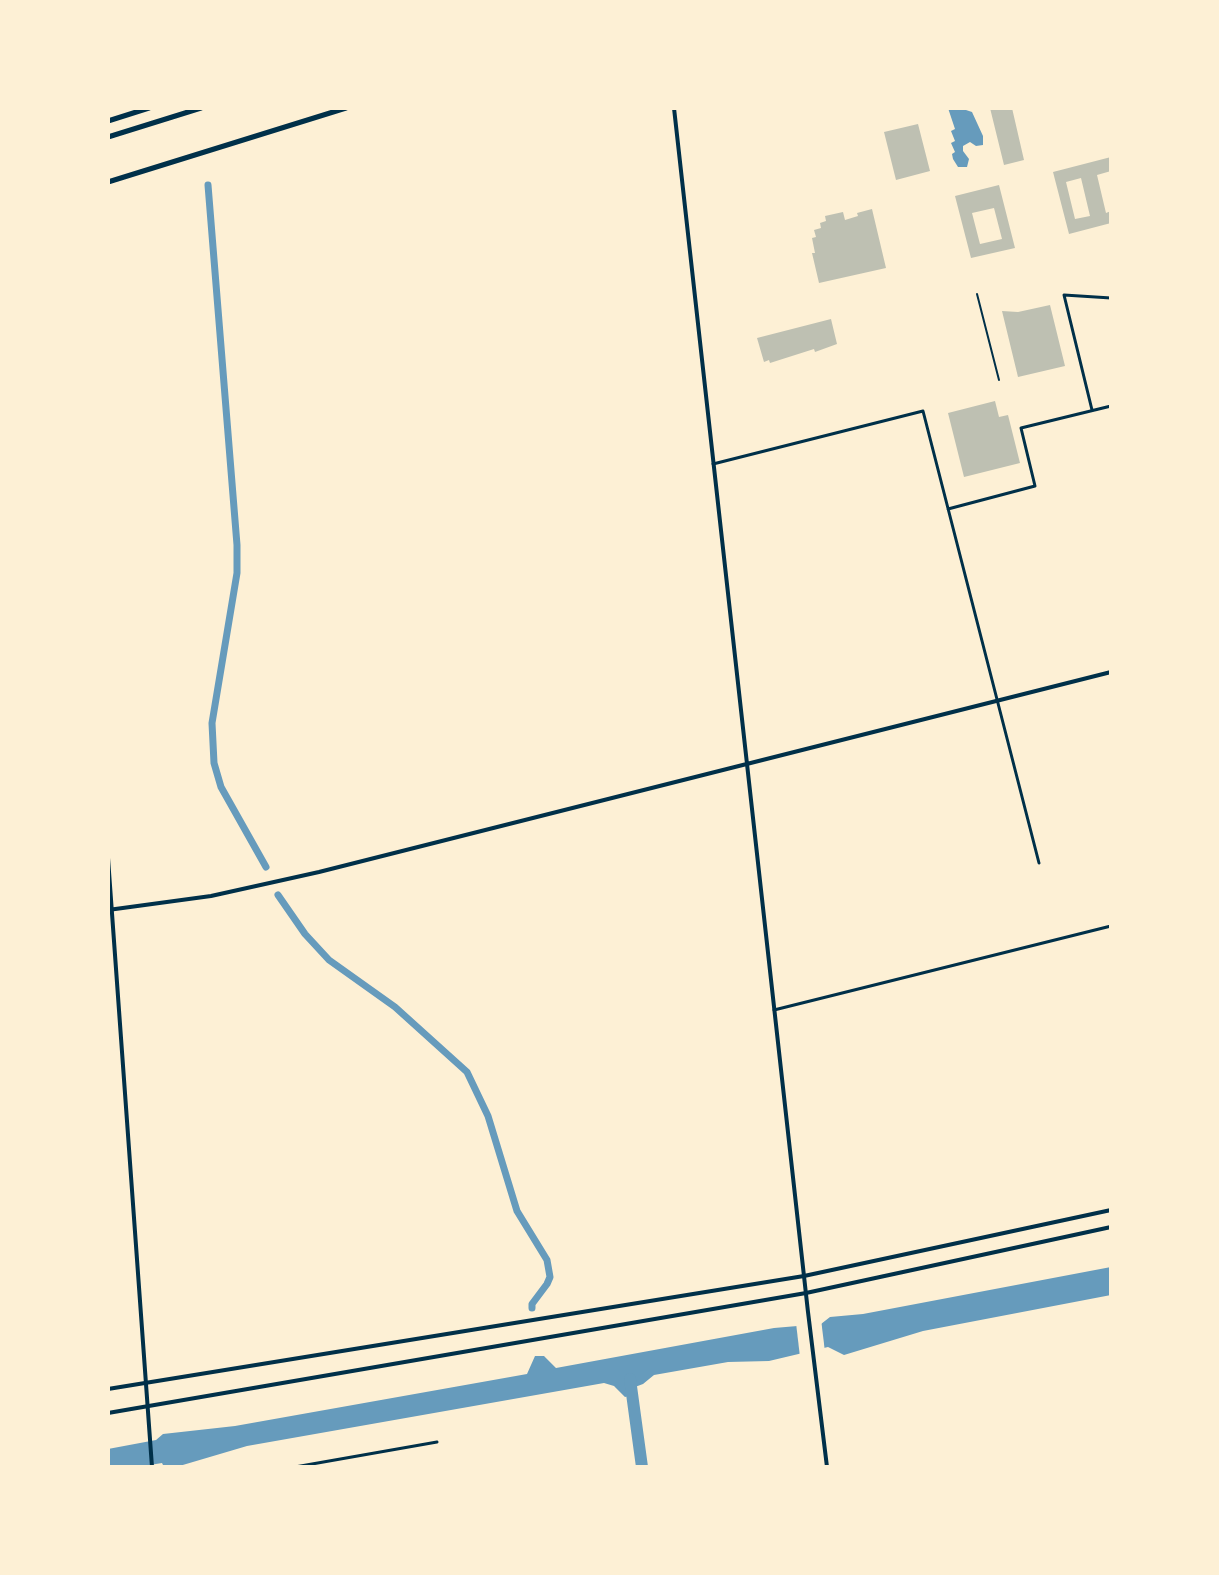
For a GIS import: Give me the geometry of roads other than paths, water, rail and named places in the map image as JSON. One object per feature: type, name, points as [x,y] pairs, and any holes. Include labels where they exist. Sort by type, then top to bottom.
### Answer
[{"type":"main road","points":[[108,121],[149,108]]},
{"type":"main road","points":[[108,137],[201,108]]},
{"type":"main road","points":[[108,182],[346,108]]},
{"type":"street","points":[[674,108],[827,1467]]},
{"type":"street","points":[[977,294],[999,380]]},
{"type":"street","points":[[1092,410],[1064,295],[1111,298]]},
{"type":"street","points":[[948,509],[1035,486],[1021,428],[1111,406]]},
{"type":"street","points":[[713,464],[923,411],[1039,863]]},
{"type":"street","points":[[110,910],[211,896],[319,872],[1111,672]]},
{"type":"street","points":[[108,858],[152,1467]]},
{"type":"street","points":[[774,1010],[1111,926]]},
{"type":"street","points":[[108,1389],[804,1276],[1111,1210]]},
{"type":"street","points":[[108,1413],[806,1293],[1111,1227]]},
{"type":"street","points":[[295,1467],[437,1442]]},
{"type":"water","points":[[948,108],[972,112],[983,136],[983,145],[976,146],[970,142],[963,146],[969,159],[967,167],[958,167],[953,159],[955,152],[951,143],[955,141],[951,131],[955,129]]},
{"type":"water","points":[[1111,1267],[1111,1295],[923,1331],[844,1355],[828,1347],[769,1361],[728,1362],[654,1375],[635,1387],[634,1395],[625,1397],[614,1386],[604,1383],[247,1446],[176,1467],[164,1467],[162,1463],[108,1467],[108,1449],[156,1440],[163,1434],[235,1426],[527,1374],[535,1356],[544,1356],[556,1368],[774,1328],[821,1324],[830,1317],[863,1314]]},
{"type":"waterway","points":[[208,185],[237,545],[237,573],[212,723],[214,763],[221,787],[266,867]]},
{"type":"waterway","points":[[278,895],[305,934],[329,960],[395,1007],[467,1072],[488,1116],[517,1211],[547,1260],[550,1277],[532,1308]]},
{"type":"waterway","points":[[630,1379],[642,1467]]}]
